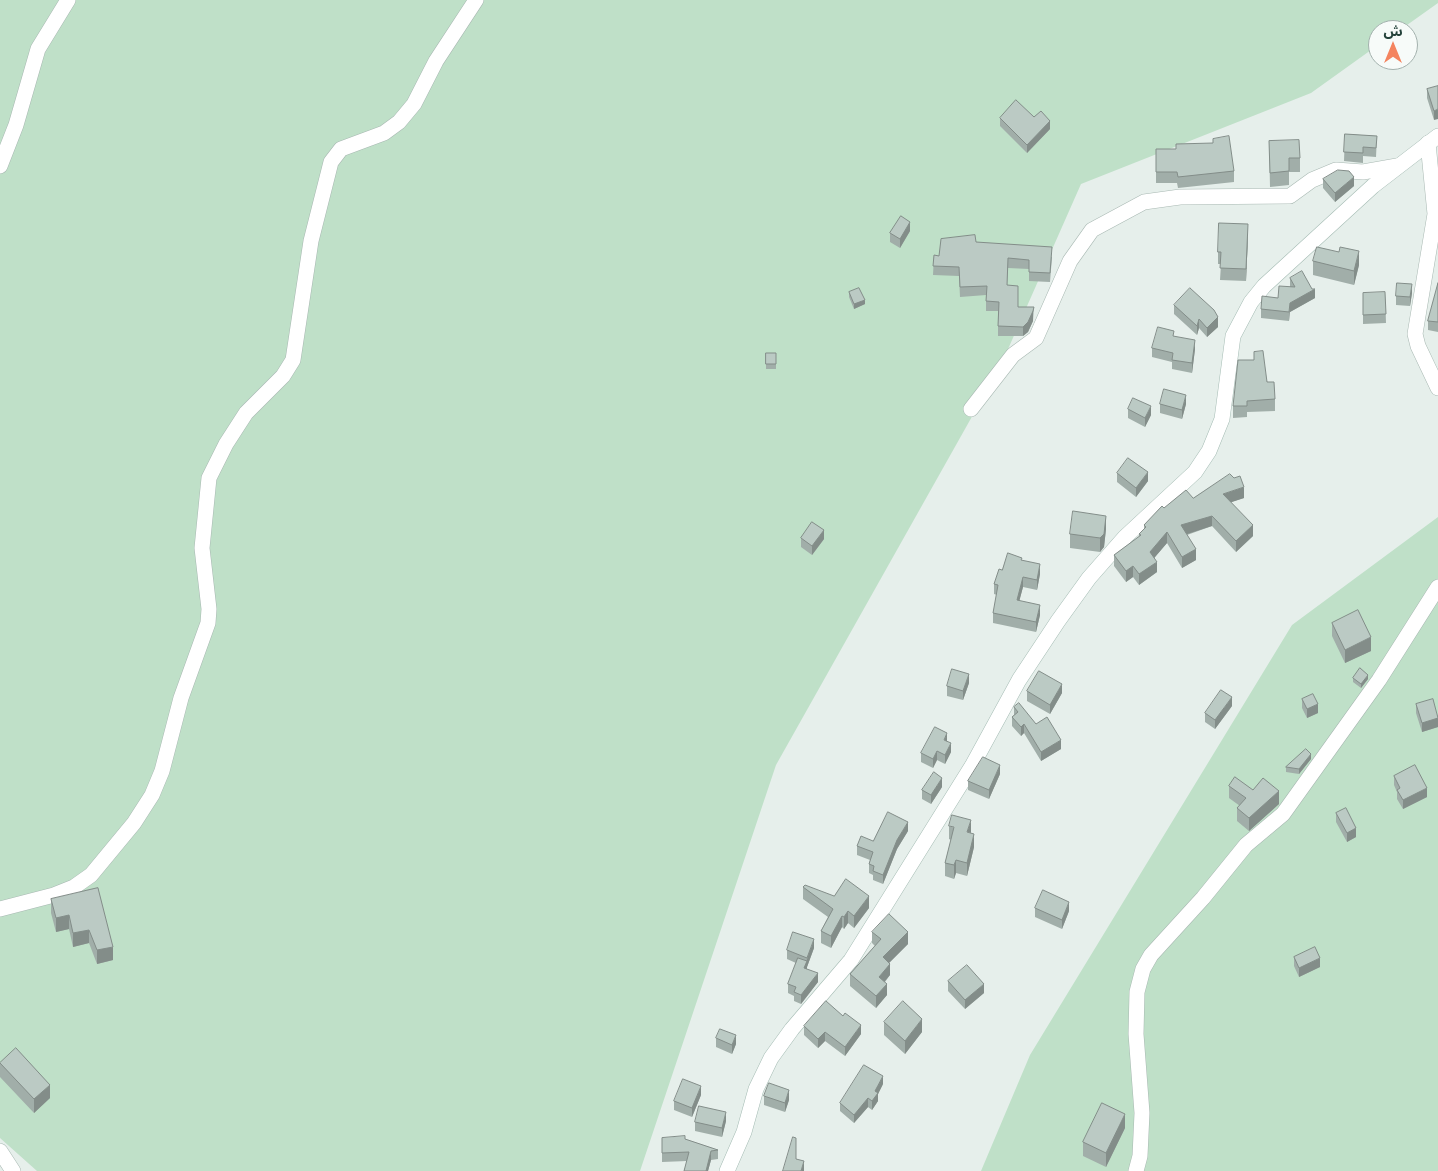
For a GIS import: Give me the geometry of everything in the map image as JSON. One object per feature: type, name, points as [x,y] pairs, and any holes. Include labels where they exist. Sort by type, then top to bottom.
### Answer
[{"type":"street","points":[[0,166],[16,125],[38,49],[68,0]]},
{"type":"street","points":[[0,909],[61,892],[74,887],[91,875],[134,823],[152,795],[162,771],[181,698],[208,623],[209,609],[202,548],[209,478],[226,444],[246,413],[283,376],[293,360],[311,241],[331,162],[341,149],[384,133],[399,122],[414,104],[436,61],[476,0]]},
{"type":"street","points":[[727,1171],[744,1132],[756,1089],[771,1058],[792,1029],[851,960],[972,766],[1019,680],[1089,578],[1125,537],[1195,472],[1210,452],[1222,419],[1233,336],[1251,302],[1264,286],[1366,192],[1433,139]]},
{"type":"street","points":[[1433,139],[1434,214],[1415,334],[1418,346],[1438,388]]},
{"type":"street","points":[[971,409],[1013,355],[1036,338],[1070,262],[1092,230],[1144,202],[1180,196],[1290,196],[1312,180],[1336,170],[1362,172],[1397,166]]},
{"type":"street","points":[[1136,1171],[1140,1156],[1142,1112],[1136,1034],[1136,992],[1143,969],[1151,955],[1203,898],[1246,845],[1283,814],[1379,680],[1438,587]]},
{"type":"street","points":[[0,1152],[14,1171]]},
{"type":"green space","points":[[0,0],[1438,0],[1438,3],[1414,20],[1368,20],[1368,52],[1311,93],[1081,184],[1001,365],[776,765],[640,1171],[37,1171],[0,1138]]},
{"type":"green space","points":[[1438,517],[1438,1171],[981,1171],[1030,1055],[1292,625]]},
{"type":"building","points":[[1438,86],[1438,109],[1434,111],[1427,89]]},
{"type":"building","points":[[1016,100],[1034,117],[1041,111],[1050,121],[1027,145],[1000,118]]},
{"type":"building","points":[[1345,134],[1377,136],[1376,148],[1363,147],[1363,153],[1344,152]]},
{"type":"building","points":[[1229,136],[1234,171],[1178,177],[1177,172],[1156,172],[1156,149],[1176,149],[1176,144],[1213,143],[1213,139]]},
{"type":"building","points":[[1299,140],[1300,158],[1289,158],[1289,171],[1270,173],[1269,141]]},
{"type":"building","points":[[1338,170],[1349,171],[1354,177],[1335,193],[1323,179]]},
{"type":"building","points":[[901,216],[910,222],[900,239],[890,233]]},
{"type":"building","points":[[1219,223],[1248,224],[1246,269],[1220,268],[1221,252],[1218,252]]},
{"type":"building","points":[[975,235],[976,242],[1052,247],[1050,273],[1029,272],[1029,260],[1008,258],[1007,285],[1018,286],[1018,307],[1034,307],[1028,322],[1023,327],[998,326],[999,302],[986,301],[987,286],[960,287],[959,267],[933,266],[934,255],[939,256],[941,239]]},
{"type":"building","points":[[1317,247],[1339,252],[1340,247],[1359,251],[1354,271],[1313,261]]},
{"type":"building","points":[[1302,271],[1312,289],[1315,289],[1290,303],[1289,312],[1261,309],[1262,296],[1278,298],[1279,286],[1295,287],[1290,278]]},
{"type":"building","points":[[1397,283],[1412,284],[1410,297],[1396,296]]},
{"type":"building","points":[[1438,283],[1438,322],[1428,321]]},
{"type":"building","points":[[859,288],[865,300],[854,304],[849,292]]},
{"type":"building","points":[[1190,288],[1214,310],[1218,317],[1207,328],[1199,319],[1197,326],[1174,305]]},
{"type":"building","points":[[1385,292],[1386,314],[1363,315],[1363,293]]},
{"type":"building","points":[[1158,327],[1174,331],[1173,336],[1195,340],[1192,363],[1172,360],[1173,353],[1152,348]]},
{"type":"building","points":[[1263,351],[1267,382],[1274,382],[1275,399],[1247,401],[1247,406],[1233,406],[1238,360],[1254,360],[1254,352]]},
{"type":"building","points":[[766,353],[776,353],[776,364],[766,364]]},
{"type":"building","points":[[1164,389],[1186,395],[1182,410],[1160,404]]},
{"type":"building","points":[[1133,398],[1151,406],[1145,418],[1128,409]]},
{"type":"building","points":[[1128,458],[1148,472],[1136,488],[1117,473]]},
{"type":"building","points":[[1230,474],[1234,478],[1240,476],[1244,487],[1223,494],[1253,525],[1236,541],[1212,516],[1181,525],[1196,549],[1182,557],[1167,532],[1150,552],[1157,562],[1139,574],[1133,566],[1126,571],[1114,555],[1141,535],[1139,534],[1146,527],[1144,525],[1162,506],[1164,508],[1186,490],[1193,498]]},
{"type":"building","points":[[1073,511],[1106,516],[1104,534],[1100,538],[1070,534]]},
{"type":"building","points":[[812,522],[824,530],[812,546],[801,538]]},
{"type":"building","points":[[1008,553],[1022,558],[1021,560],[1040,564],[1037,580],[1023,577],[1017,600],[1040,605],[1036,622],[993,613],[998,585],[994,584],[999,569],[1002,570]]},
{"type":"building","points":[[1358,610],[1371,637],[1345,650],[1332,623]]},
{"type":"building","points":[[1360,668],[1368,675],[1361,684],[1353,678]]},
{"type":"building","points":[[952,669],[969,674],[963,691],[947,686]]},
{"type":"building","points":[[1039,671],[1062,684],[1050,705],[1027,691]]},
{"type":"building","points":[[1221,690],[1232,697],[1215,720],[1205,713]]},
{"type":"building","points":[[1313,694],[1318,704],[1307,709],[1302,699]]},
{"type":"building","points":[[1433,699],[1438,718],[1422,723],[1416,704]]},
{"type":"building","points":[[1019,703],[1036,724],[1047,717],[1061,740],[1041,752],[1024,724],[1021,727],[1012,717],[1018,712],[1014,707]]},
{"type":"building","points":[[935,727],[947,733],[944,740],[951,743],[945,755],[937,751],[933,759],[921,753]]},
{"type":"building","points":[[1306,749],[1311,754],[1299,769],[1286,767]]},
{"type":"building","points":[[983,757],[1000,765],[989,790],[968,781]]},
{"type":"building","points":[[1415,765],[1427,788],[1403,800],[1397,790],[1400,788],[1394,776]]},
{"type":"building","points":[[934,772],[942,778],[931,795],[922,790]]},
{"type":"building","points":[[1235,777],[1253,790],[1263,778],[1279,791],[1249,818],[1237,808],[1246,798],[1229,786]]},
{"type":"building","points":[[1346,808],[1356,828],[1347,833],[1336,813]]},
{"type":"building","points":[[888,812],[908,822],[897,840],[883,875],[873,871],[874,866],[869,864],[873,852],[857,846],[861,836],[873,841]]},
{"type":"building","points":[[952,815],[971,820],[967,832],[974,834],[967,863],[956,860],[954,865],[945,863],[954,827],[949,826]]},
{"type":"building","points":[[846,879],[869,896],[854,916],[848,911],[844,917],[842,916],[831,936],[821,931],[833,909],[803,887],[805,885],[834,896]]},
{"type":"building","points":[[98,888],[113,947],[97,950],[89,930],[73,933],[69,915],[56,918],[51,899]]},
{"type":"building","points":[[1043,890],[1069,902],[1062,920],[1035,908]]},
{"type":"building","points":[[889,914],[908,932],[883,957],[890,964],[879,977],[887,984],[876,996],[850,974],[881,939],[872,932]]},
{"type":"building","points":[[793,932],[814,939],[807,958],[787,950]]},
{"type":"building","points":[[1315,947],[1320,958],[1299,968],[1294,957]]},
{"type":"building","points":[[798,958],[807,961],[804,968],[818,973],[801,995],[794,992],[796,987],[788,984]]},
{"type":"building","points":[[967,965],[984,984],[965,1000],[948,981]]},
{"type":"building","points":[[826,1001],[843,1016],[845,1013],[861,1025],[845,1047],[825,1032],[818,1039],[804,1026]]},
{"type":"building","points":[[903,1001],[922,1019],[905,1041],[884,1022]]},
{"type":"building","points":[[720,1029],[736,1035],[732,1045],[716,1038]]},
{"type":"building","points":[[16,1048],[50,1085],[34,1099],[0,1063]]},
{"type":"building","points":[[864,1065],[883,1076],[875,1091],[878,1093],[872,1101],[868,1098],[854,1115],[840,1103]]},
{"type":"building","points":[[683,1079],[701,1086],[692,1108],[674,1101]]},
{"type":"building","points":[[769,1083],[789,1090],[785,1103],[764,1096]]},
{"type":"building","points":[[1102,1103],[1125,1114],[1106,1153],[1083,1142]]},
{"type":"building","points":[[699,1106],[726,1112],[722,1128],[695,1122]]},
{"type":"building","points":[[685,1136],[685,1139],[718,1150],[711,1151],[706,1171],[684,1171],[689,1152],[662,1153],[662,1138]]},
{"type":"building","points":[[793,1137],[796,1138],[796,1159],[804,1161],[801,1171],[783,1171]]}]
